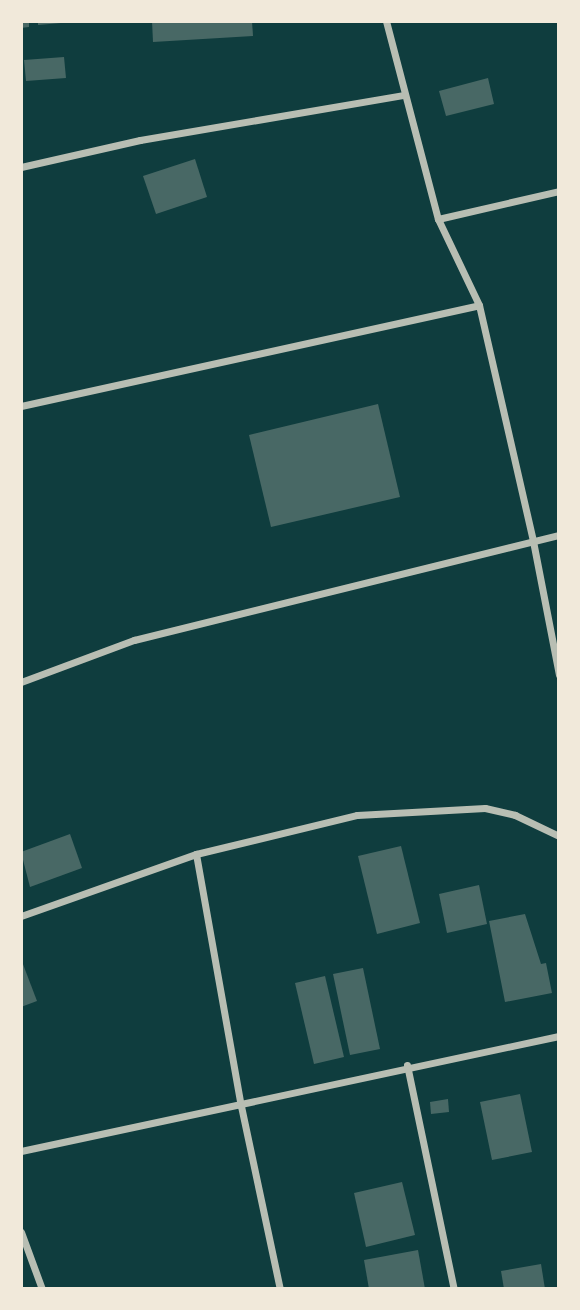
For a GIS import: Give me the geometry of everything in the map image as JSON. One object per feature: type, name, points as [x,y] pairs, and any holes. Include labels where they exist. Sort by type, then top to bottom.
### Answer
[{"type":"street","points":[[386,21],[438,219],[478,305],[533,541],[559,675]]},
{"type":"street","points":[[21,167],[140,140],[404,95]]},
{"type":"street","points":[[438,219],[559,191]]},
{"type":"street","points":[[21,406],[478,305]]},
{"type":"street","points":[[21,682],[134,640],[559,534]]},
{"type":"street","points":[[21,916],[196,854],[280,830],[409,809],[485,808],[515,814],[559,836]]},
{"type":"street","points":[[196,854],[241,1106],[280,1289]]},
{"type":"street","points":[[21,1152],[241,1106],[407,1065],[559,1035]]},
{"type":"street","points":[[407,1065],[454,1289]]},
{"type":"street","points":[[21,1232],[42,1289]]},
{"type":"building","points":[[21,21],[29,21],[29,27],[21,28]]},
{"type":"building","points":[[38,21],[61,21],[61,23],[38,25]]},
{"type":"building","points":[[152,21],[252,21],[253,36],[153,42]]},
{"type":"building","points":[[64,57],[66,78],[26,81],[24,60]]},
{"type":"building","points":[[488,78],[494,104],[446,116],[439,91]]},
{"type":"building","points":[[195,159],[207,197],[156,214],[143,176]]},
{"type":"building","points":[[378,404],[400,497],[271,527],[249,435]]},
{"type":"building","points":[[70,834],[82,868],[30,887],[21,852]]},
{"type":"building","points":[[401,846],[420,923],[377,934],[358,856]]},
{"type":"building","points":[[479,885],[487,924],[447,933],[439,894]]},
{"type":"building","points":[[525,914],[541,964],[546,963],[552,993],[505,1002],[489,921]]},
{"type":"building","points":[[21,959],[37,1001],[21,1007]]},
{"type":"building","points":[[363,968],[380,1049],[350,1055],[333,974]]},
{"type":"building","points":[[325,976],[344,1057],[314,1064],[295,983]]},
{"type":"building","points":[[520,1094],[532,1152],[492,1160],[480,1102]]},
{"type":"building","points":[[448,1099],[449,1112],[431,1114],[430,1102]]},
{"type":"building","points":[[402,1182],[415,1235],[366,1247],[354,1193]]},
{"type":"building","points":[[418,1250],[425,1289],[369,1289],[364,1260]]},
{"type":"building","points":[[541,1264],[545,1289],[504,1289],[501,1271]]}]
